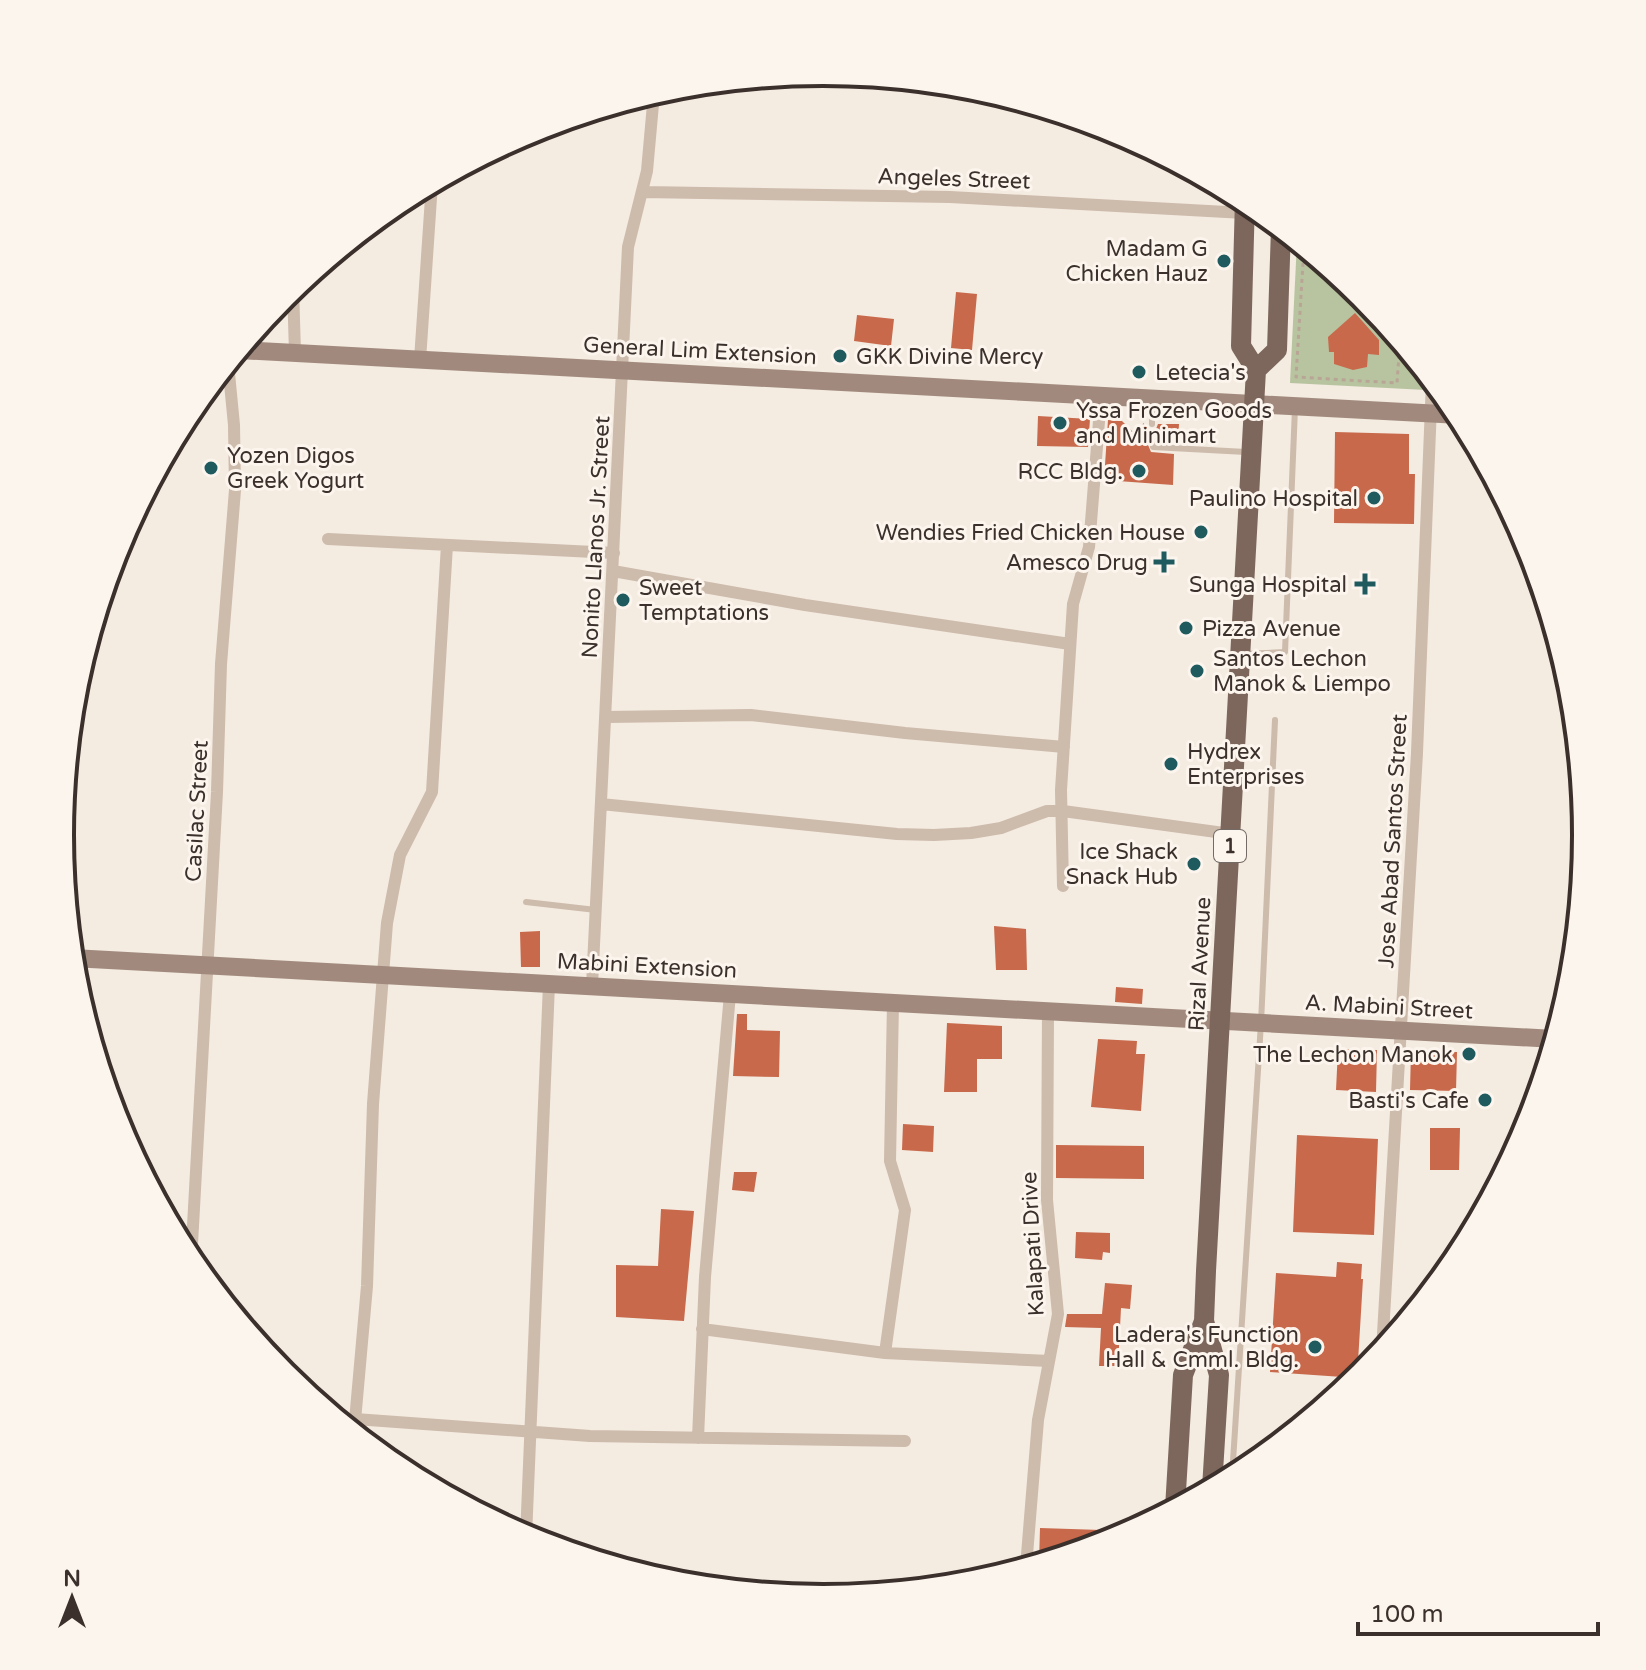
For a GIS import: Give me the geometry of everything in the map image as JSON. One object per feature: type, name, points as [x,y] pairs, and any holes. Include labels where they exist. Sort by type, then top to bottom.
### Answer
[{"type":"main road","name":"Rizal Avenue","points":[[1176,1495],[1183,1375],[1204,1321],[1256,370],[1241,346],[1250,220]]},
{"type":"main road","points":[[1256,370],[1277,350],[1281,242]]},
{"type":"main road","name":"Rizal Avenue","points":[[1204,1321],[1219,1375],[1213,1474]]},
{"type":"street","name":"Nonito Llanos Jr. Street","points":[[592,986],[628,247],[643,192],[653,106]]},
{"type":"street","name":"Angeles Street","points":[[643,192],[965,198],[1233,208]]},
{"type":"street","points":[[420,360],[431,197]]},
{"type":"street","points":[[294,305],[295,353]]},
{"type":"street","name":"General Lim Extension","points":[[252,351],[1443,414]]},
{"type":"street","name":"Casilac Street","points":[[192,1239],[218,777],[223,627],[235,490],[229,378]]},
{"type":"street","points":[[1063,886],[1064,747],[1073,604],[1089,547],[1101,396]]},
{"type":"street","name":"Jose Abad Santos Street","points":[[1383,1332],[1417,753],[1431,398]]},
{"type":"street","points":[[328,539],[614,553]]},
{"type":"street","points":[[355,1419],[367,1286],[371,1147],[387,923],[400,855],[432,792],[447,545]]},
{"type":"street","points":[[613,571],[805,605],[1070,644]]},
{"type":"street","points":[[606,717],[751,715],[1064,747]]},
{"type":"street","points":[[601,804],[897,834],[971,833],[1001,828],[1047,811],[1063,811],[1231,834]]},
{"type":"street","name":"Mabini Extension","points":[[84,959],[1220,1021]]},
{"type":"street","points":[[526,1523],[549,984]]},
{"type":"street","points":[[698,1438],[702,1329],[730,994]]},
{"type":"street","points":[[885,1353],[905,1210],[890,1161],[893,1003]]},
{"type":"street","name":"Kalapati Drive","points":[[1027,1555],[1034,1449],[1058,1314],[1047,1200],[1048,1012]]},
{"type":"street","name":"A. Mabini Street","points":[[1220,1021],[1543,1038]]},
{"type":"street","points":[[702,1329],[885,1353],[1049,1361]]},
{"type":"street","points":[[364,1426],[529,1430],[590,1436],[905,1441]]},
{"type":"lane","points":[[1152,398],[1152,424]]},
{"type":"lane","points":[[1240,654],[1285,652],[1295,406]]},
{"type":"lane","points":[[1152,440],[1153,447],[1252,453]]},
{"type":"lane","points":[[1233,1462],[1261,1023],[1275,720]]},
{"type":"lane","points":[[526,902],[596,910]]},
{"type":"path","points":[[1303,261],[1296,377],[1397,383],[1399,357]]},
{"type":"green space","points":[[1296,255],[1353,305],[1425,390],[1290,383]]},
{"type":"building","points":[[956,292],[977,294],[972,350],[951,348]]},
{"type":"building","points":[[1355,313],[1379,340],[1379,355],[1368,354],[1367,367],[1353,370],[1334,364],[1334,352],[1329,352],[1328,337]]},
{"type":"building","points":[[857,315],[894,319],[891,346],[854,341]]},
{"type":"building","points":[[1038,416],[1090,419],[1088,447],[1037,446]]},
{"type":"building","points":[[1108,420],[1122,421],[1142,441],[1143,423],[1151,430],[1156,429],[1158,424],[1179,424],[1178,441],[1158,441],[1152,434],[1146,440],[1151,452],[1174,454],[1173,485],[1104,480]]},
{"type":"building","points":[[1335,432],[1409,434],[1409,474],[1415,474],[1414,524],[1334,523]]},
{"type":"building","points":[[994,926],[1026,929],[1027,970],[996,970]]},
{"type":"building","points":[[540,931],[540,967],[521,967],[520,932]]},
{"type":"building","points":[[1116,987],[1143,989],[1142,1004],[1115,1002]]},
{"type":"building","points":[[737,1014],[747,1014],[747,1030],[780,1031],[779,1077],[733,1076]]},
{"type":"building","points":[[947,1023],[1002,1026],[1002,1059],[977,1059],[977,1092],[944,1092]]},
{"type":"building","points":[[1098,1039],[1137,1041],[1136,1054],[1145,1054],[1141,1111],[1091,1107]]},
{"type":"building","points":[[1338,1049],[1377,1050],[1376,1092],[1336,1090]]},
{"type":"building","points":[[1411,1051],[1457,1052],[1456,1091],[1410,1090]]},
{"type":"building","points":[[903,1124],[934,1126],[933,1152],[902,1150]]},
{"type":"building","points":[[1430,1128],[1460,1128],[1459,1170],[1430,1170]]},
{"type":"building","points":[[1297,1135],[1378,1139],[1374,1235],[1293,1232]]},
{"type":"building","points":[[1056,1145],[1144,1146],[1144,1179],[1056,1178]]},
{"type":"building","points":[[734,1172],[757,1172],[754,1192],[732,1190]]},
{"type":"building","points":[[661,1209],[694,1211],[684,1321],[616,1317],[616,1265],[658,1266]]},
{"type":"building","points":[[1076,1232],[1110,1233],[1110,1253],[1103,1252],[1102,1260],[1075,1258]]},
{"type":"building","name":"Ladera's Function Hall & Cmml. Bldg.","points":[[1337,1262],[1362,1264],[1358,1359],[1340,1377],[1270,1372],[1276,1273],[1336,1277]]},
{"type":"building","points":[[1105,1283],[1132,1285],[1130,1309],[1121,1308],[1118,1366],[1099,1366],[1101,1328],[1065,1327],[1067,1314],[1102,1314]]},
{"type":"building","points":[[1040,1528],[1102,1530],[1064,1544],[1039,1551]]},
{"type":"place","name":"Madam G Chicken Hauz","points":[[1224,261]]},
{"type":"place","name":"GKK Divine Mercy","points":[[840,356]]},
{"type":"place","name":"Letecia's","points":[[1139,372]]},
{"type":"place","name":"Yssa Frozen Goods and Minimart","points":[[1060,423]]},
{"type":"place","name":"Yozen Digos Greek Yogurt","points":[[211,468]]},
{"type":"place","name":"RCC Bldg.","points":[[1139,471]]},
{"type":"place","name":"Paulino Hospital","points":[[1374,498]]},
{"type":"place","name":"Wendies Fried Chicken House","points":[[1201,532]]},
{"type":"place","name":"Amesco Drug","points":[[1164,562]]},
{"type":"place","name":"Sunga Hospital","points":[[1365,584]]},
{"type":"place","name":"Sweet Temptations","points":[[623,600]]},
{"type":"place","name":"Pizza Avenue","points":[[1186,628]]},
{"type":"place","name":"Santos Lechon Manok & Liempo","points":[[1197,671]]},
{"type":"place","name":"Hydrex Enterprises","points":[[1171,764]]},
{"type":"place","name":"Ice Shack Snack Hub","points":[[1194,864]]},
{"type":"place","name":"The Lechon Manok","points":[[1469,1054]]},
{"type":"place","name":"Basti's Cafe","points":[[1485,1100]]},
{"type":"place","name":"Ladera's Function Hall & Cmml. Bldg.","points":[[1315,1347]]}]
